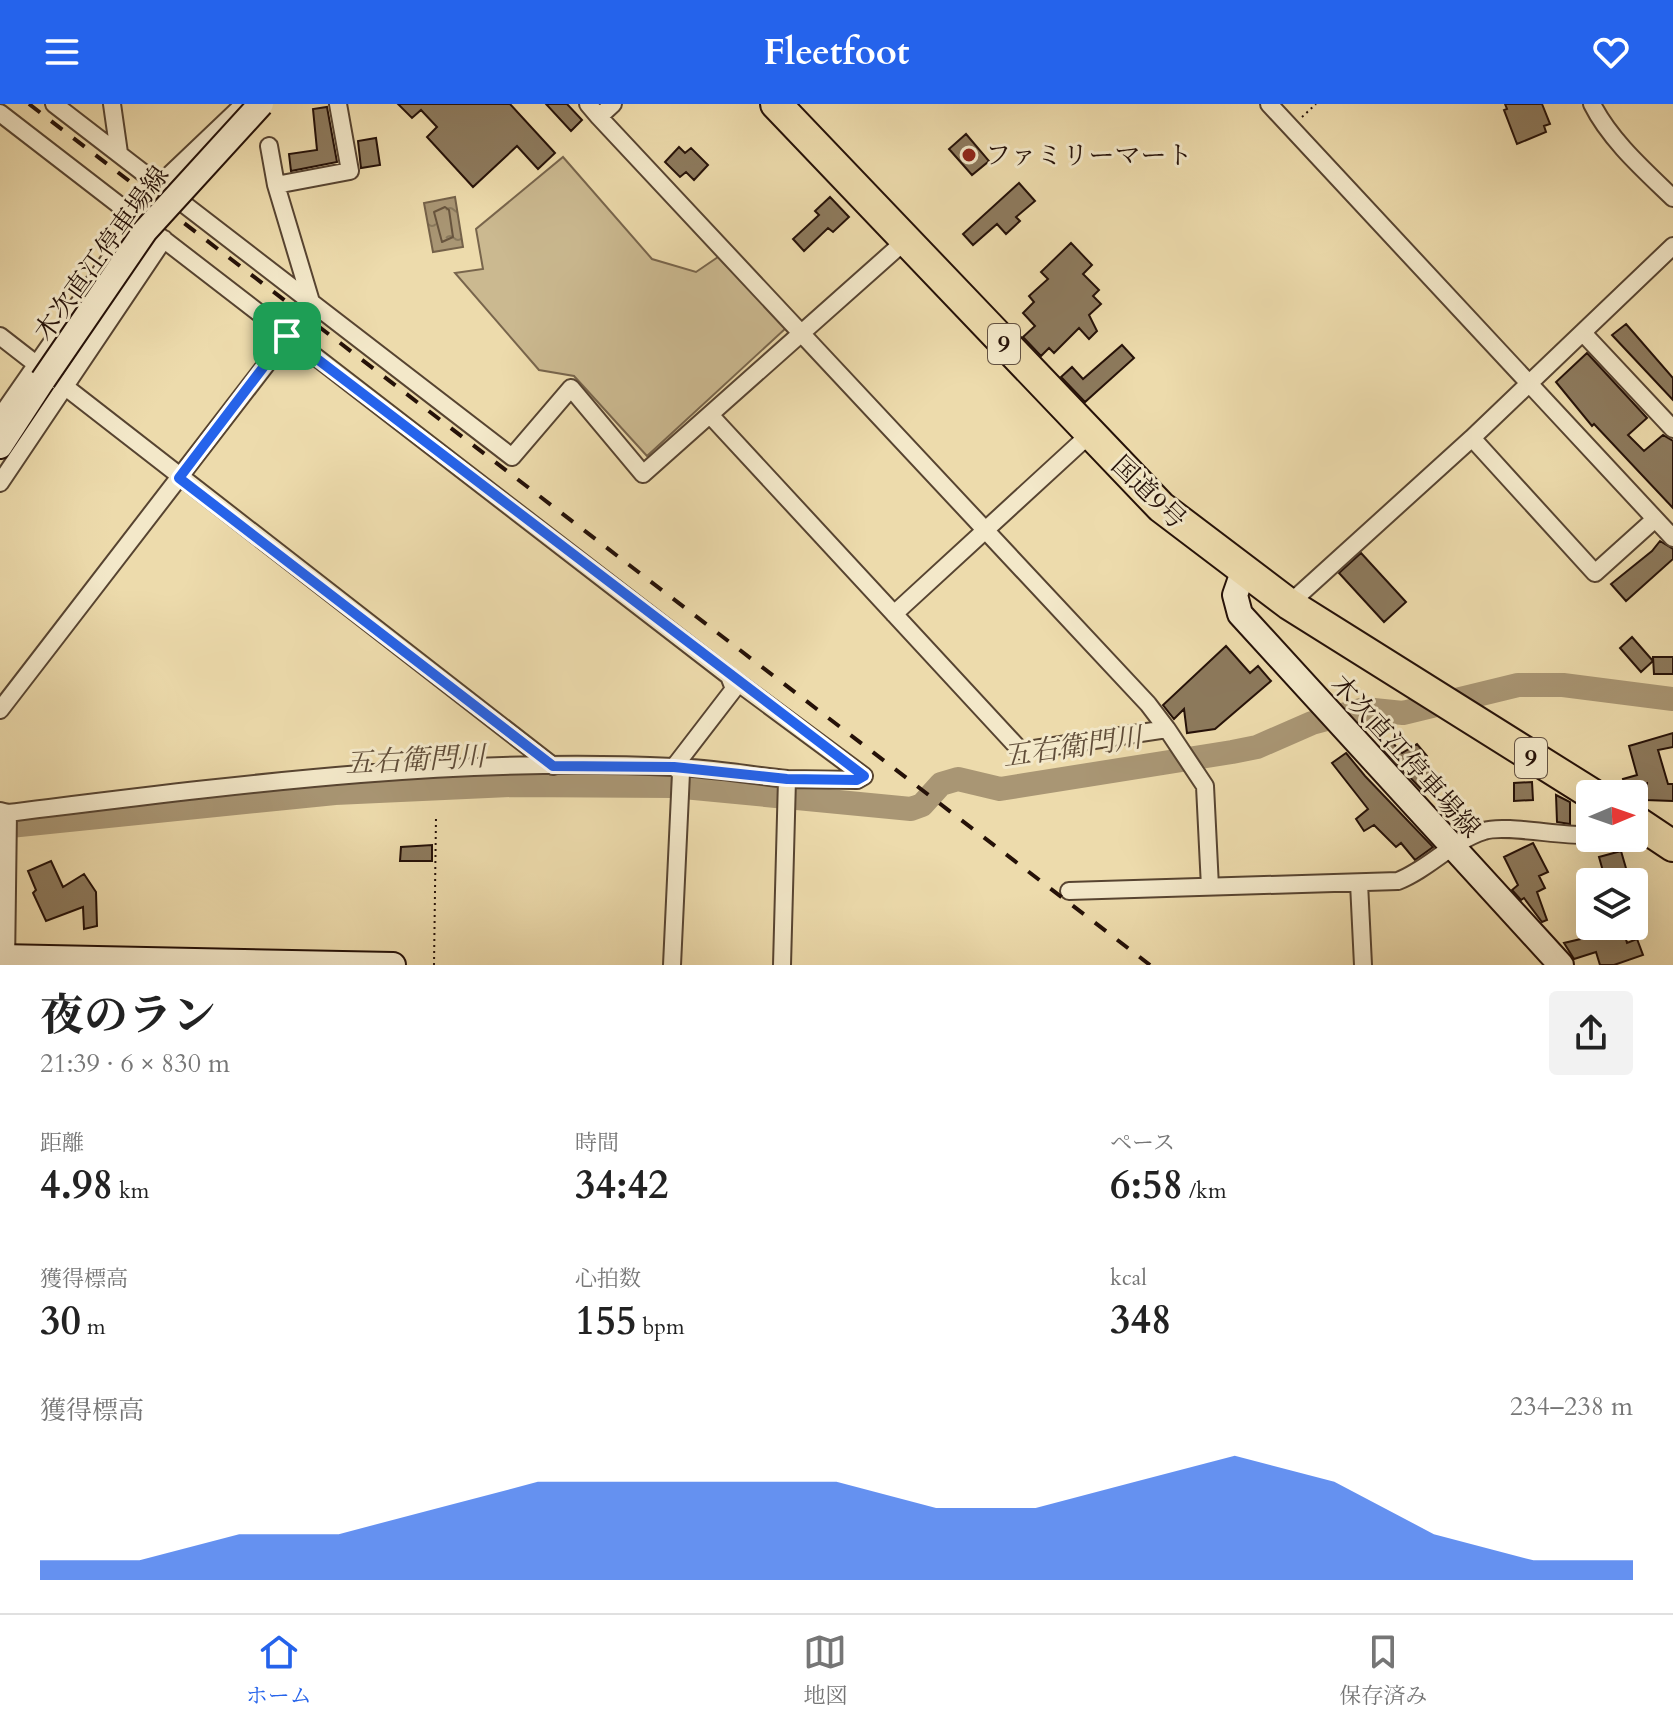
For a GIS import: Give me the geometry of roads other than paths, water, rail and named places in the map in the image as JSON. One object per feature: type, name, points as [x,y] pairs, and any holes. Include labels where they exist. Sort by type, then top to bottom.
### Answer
[{"type":"highway","name":"国道9号","points":[[776,104],[1161,507],[1289,604],[1576,784]]},
{"type":"main road","name":"木次直江停車場線","points":[[0,446],[145,231],[261,104]]},
{"type":"main road","name":"木次直江停車場線","points":[[1243,572],[1235,595],[1240,614],[1451,849],[1561,965]]},
{"type":"main road","points":[[4,959],[393,965]]},
{"type":"street","points":[[54,104],[161,183],[312,305],[512,457],[571,388],[643,474],[802,336],[905,241]]},
{"type":"street","points":[[112,104],[119,153]]},
{"type":"street","points":[[161,183],[244,104]]},
{"type":"street","points":[[276,185],[350,171],[338,104]]},
{"type":"street","points":[[613,104],[593,110],[1148,704],[1205,786],[1210,887]]},
{"type":"street","points":[[1269,104],[1673,538]]},
{"type":"street","points":[[1592,104],[1598,117],[1638,164],[1673,198]]},
{"type":"street","points":[[0,113],[139,217],[287,336],[729,676],[864,776],[857,780],[787,779],[674,767],[454,768],[310,778],[4,812],[4,959]]},
{"type":"street","points":[[269,146],[276,185],[312,305]]},
{"type":"street","points":[[0,483],[48,376],[139,217]]},
{"type":"street","points":[[0,417],[48,376],[164,239]]},
{"type":"street","points":[[1289,604],[1584,334],[1673,246]]},
{"type":"street","points":[[0,710],[312,305]]},
{"type":"street","points":[[1584,334],[1673,429]]},
{"type":"street","points":[[0,336],[553,766]]},
{"type":"street","points":[[711,416],[1021,751],[1167,729]]},
{"type":"street","points":[[894,614],[1090,434]]},
{"type":"street","points":[[1472,438],[1595,573],[1655,519]]},
{"type":"street","points":[[674,767],[734,689],[729,676]]},
{"type":"street","points":[[672,965],[681,773],[674,767]]},
{"type":"street","points":[[782,965],[787,779]]},
{"type":"street","points":[[1069,891],[1398,881],[1420,873],[1451,849],[1486,830],[1576,834]]},
{"type":"street","points":[[1359,883],[1363,965]]},
{"type":"water","points":[[455,197],[463,247],[433,252],[424,203]]},
{"type":"waterway","name":"五右衛門川","points":[[0,827],[335,793],[511,785],[673,786],[911,809],[922,805],[941,784],[958,779],[1000,789],[1232,752],[1257,747],[1312,723],[1364,709],[1403,713],[1518,685],[1563,685],[1673,699]]},
{"type":"railway","points":[[29,104],[1150,965]]},
{"type":"place","name":"ファミリーマート","points":[[969,155]]}]
